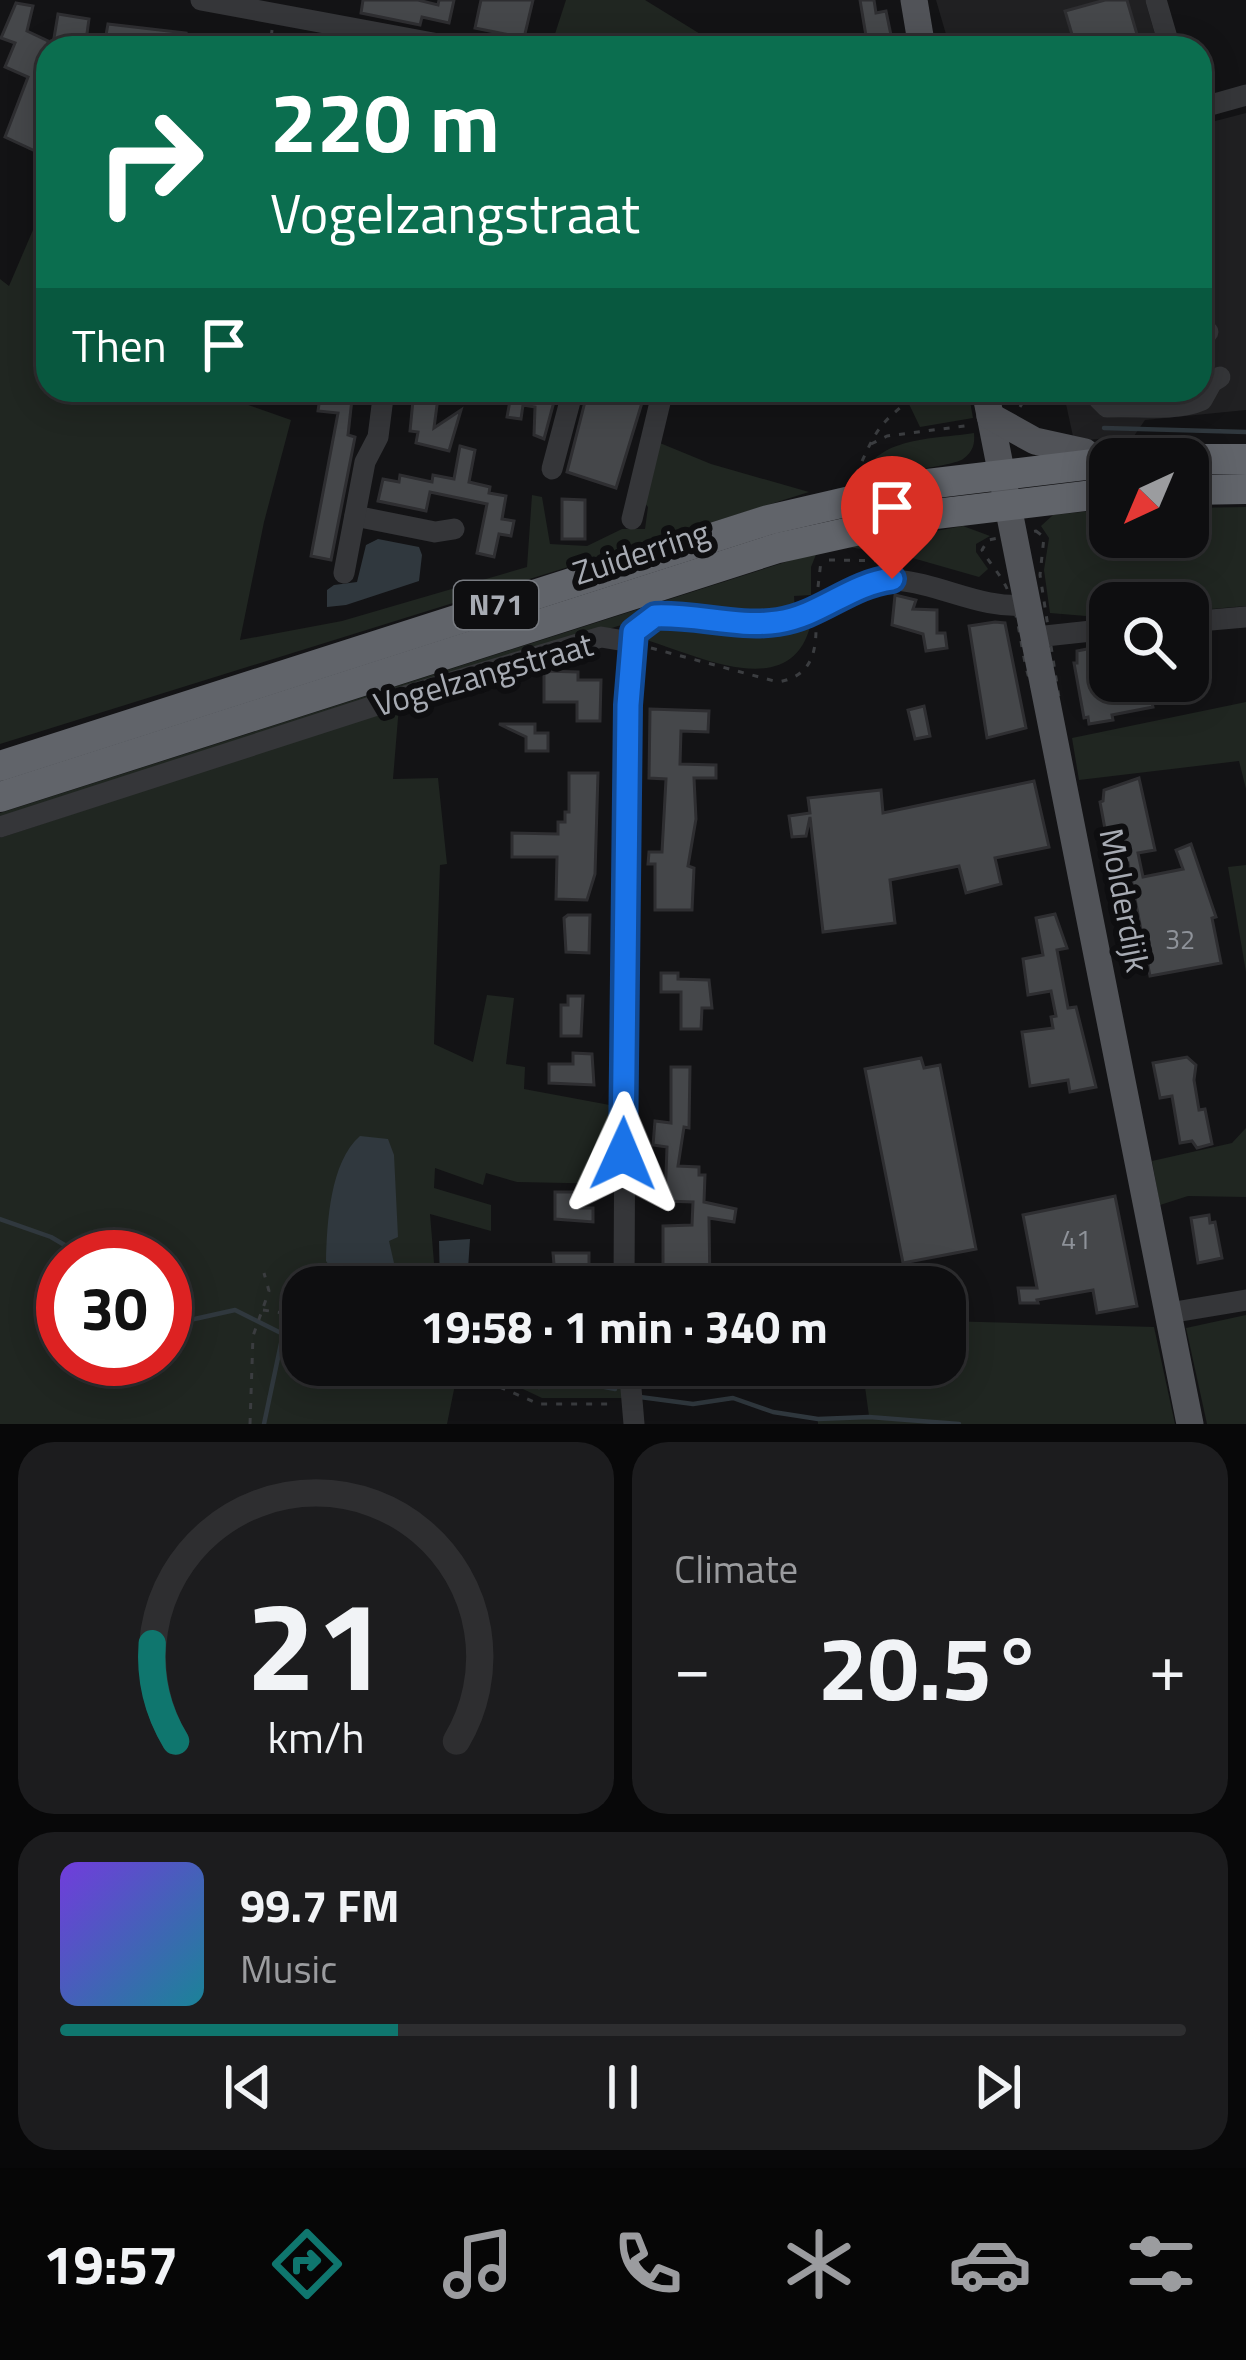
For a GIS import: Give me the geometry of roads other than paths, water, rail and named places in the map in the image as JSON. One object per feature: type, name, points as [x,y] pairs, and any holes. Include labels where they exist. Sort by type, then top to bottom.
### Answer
[{"type":"highway","points":[[1209,459],[1246,459]]},
{"type":"highway","name":"Zuiderring","points":[[0,797],[709,568],[1089,467]]},
{"type":"highway","name":"Zuiderring","points":[[0,766],[699,540],[833,502],[1003,488],[1089,492]]},
{"type":"highway","points":[[1209,490],[1246,489]]},
{"type":"main road","points":[[914,0],[920,36]]},
{"type":"main road","points":[[982,410],[1035,441],[1089,454]]},
{"type":"main road","name":"Molderdijk","points":[[982,410],[1036,637],[1190,1424]]},
{"type":"street","points":[[201,0],[278,6],[392,36]]},
{"type":"street","points":[[1156,0],[1166,36]]},
{"type":"street","points":[[1212,105],[1246,95]]},
{"type":"street","points":[[1212,386],[1220,377]]},
{"type":"street","points":[[344,572],[365,462],[378,437],[382,402]]},
{"type":"street","points":[[552,469],[570,402]]},
{"type":"street","points":[[632,519],[660,402]]},
{"type":"street","points":[[1135,402],[1168,409],[1197,402]]},
{"type":"street","points":[[355,516],[434,532],[454,530]]},
{"type":"street","name":"Vogelzangstraat","points":[[0,827],[407,694],[601,638],[631,642],[634,632],[655,616],[776,622],[818,610],[860,586],[892,579],[990,605],[1029,605]]},
{"type":"street","points":[[1209,620],[1246,617]]},
{"type":"street","points":[[1036,637],[1089,631]]},
{"type":"street","points":[[624,1266],[624,936],[631,642]]},
{"type":"street","points":[[1169,1313],[1246,1300]]},
{"type":"street","points":[[630,1386],[633,1416]]},
{"type":"waterway","points":[[1104,428],[1246,432]]},
{"type":"waterway","points":[[0,1219],[36,1232]]},
{"type":"waterway","points":[[192,1320],[235,1310],[282,1334]]},
{"type":"waterway","points":[[264,1424],[282,1339]]},
{"type":"waterway","points":[[535,1386],[543,1386]]},
{"type":"waterway","points":[[600,1386],[615,1389]]},
{"type":"waterway","points":[[640,1397],[693,1404],[733,1398],[773,1412],[818,1419],[869,1417],[959,1424]]}]
